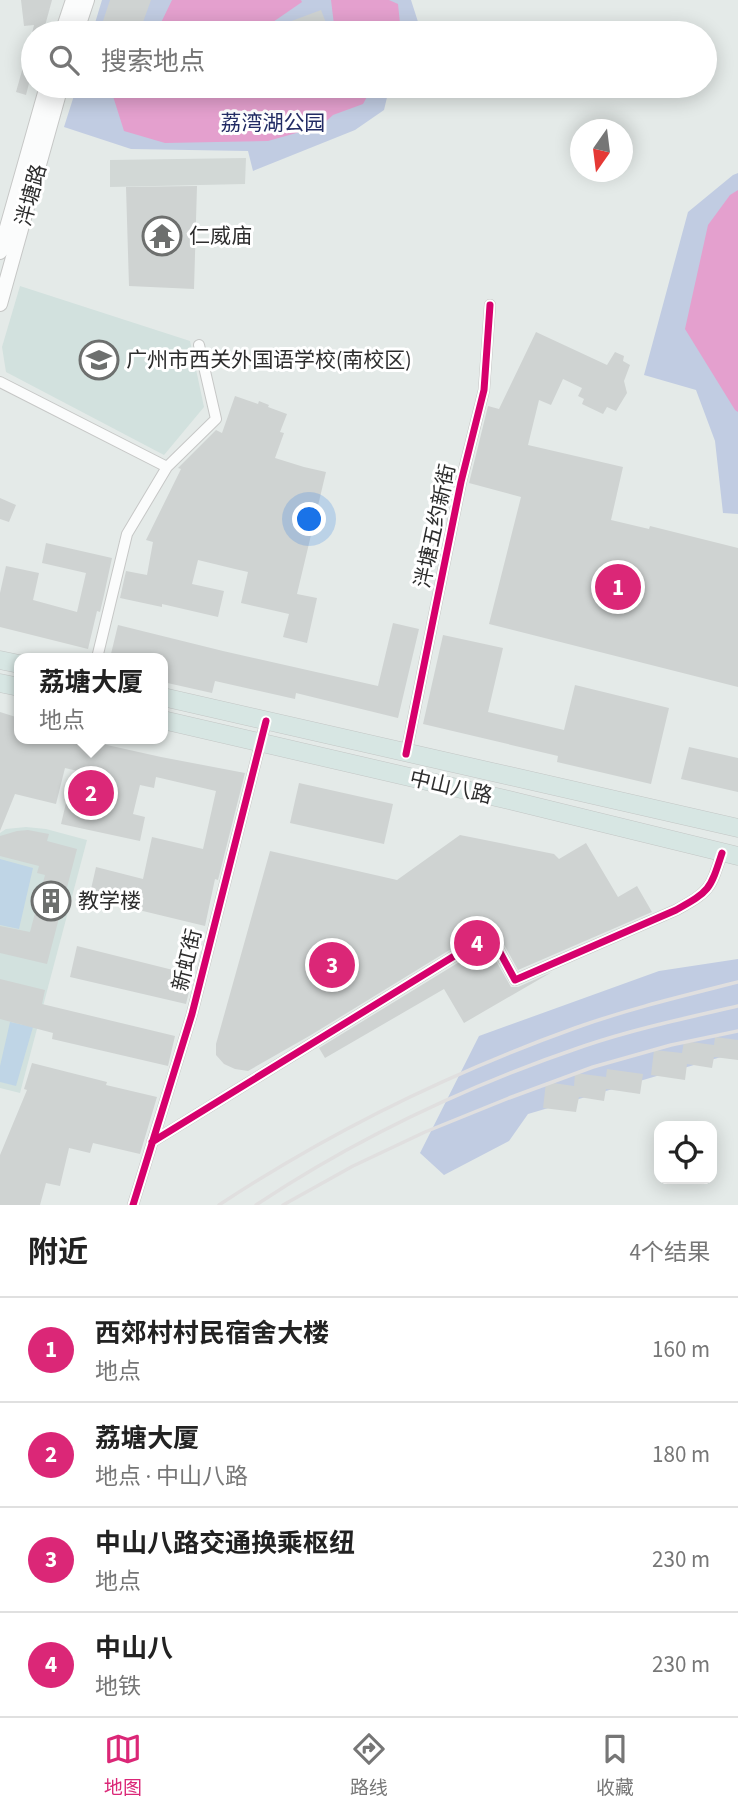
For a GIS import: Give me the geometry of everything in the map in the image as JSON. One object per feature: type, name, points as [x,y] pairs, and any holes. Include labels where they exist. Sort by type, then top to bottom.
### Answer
[{"type":"main road","name":"中山八路","points":[[168,698],[738,828]]},
{"type":"main road","name":"中山八路","points":[[168,721],[513,801],[730,855]]},
{"type":"street","points":[[66,21],[73,0]]},
{"type":"street","points":[[80,21],[86,0]]},
{"type":"street","points":[[0,252],[44,98]]},
{"type":"street","name":"泮塘路","points":[[0,304],[58,98]]},
{"type":"street","name":"泮塘五约新街","points":[[406,754],[461,482],[484,390],[490,305]]},
{"type":"street","points":[[98,653],[127,534],[167,467],[216,419],[199,345]]},
{"type":"street","points":[[0,382],[167,467]]},
{"type":"street","name":"新虹街","points":[[133,1205],[192,1014],[266,721]]},
{"type":"street","points":[[152,1142],[490,934],[515,980],[676,910],[699,897],[711,885],[730,855]]},
{"type":"shaded area","points":[[172,0],[302,2],[274,21],[162,21]]},
{"type":"shaded area","points":[[331,0],[389,0],[398,4],[400,21],[334,21]]},
{"type":"shaded area","points":[[114,98],[366,98],[363,104],[333,115],[321,126],[268,141],[165,143],[124,131]]},
{"type":"shaded area","points":[[246,158],[245,184],[110,187],[110,160]]},
{"type":"shaded area","points":[[738,190],[738,412],[685,329],[708,225],[730,195]]},
{"type":"shaded area","name":"广州市西关外国语学校(南校区)","points":[[20,286],[190,341],[204,407],[164,455],[6,372],[2,347]]},
{"type":"shaded area","points":[[6,829],[46,829],[87,840],[20,1093],[0,1088],[0,833]]},
{"type":"shaded area","points":[[0,859],[33,868],[19,929],[0,925]]},
{"type":"shaded area","points":[[10,1022],[33,1027],[16,1086],[0,1082],[0,1066]]},
{"type":"green space","points":[[102,0],[411,0],[418,21],[96,21]]},
{"type":"green space","name":"荔湾湖公园","points":[[73,98],[387,98],[384,110],[355,130],[253,171],[248,151],[131,149],[64,127]]},
{"type":"green space","points":[[738,173],[738,514],[723,513],[715,441],[696,390],[644,375],[688,212]]},
{"type":"green space","points":[[738,959],[738,1052],[528,1114],[509,1141],[444,1175],[420,1153],[479,1036],[659,971]]},
{"type":"building","points":[[21,0],[52,0],[46,21],[23,21]]},
{"type":"building","points":[[110,0],[151,0],[143,21],[103,21]]},
{"type":"building","points":[[321,10],[325,21],[292,21]]},
{"type":"building","points":[[21,74],[21,94],[16,92]]},
{"type":"building","name":"仁威庙","points":[[197,186],[194,289],[129,286],[126,187]]},
{"type":"building","points":[[536,332],[607,365],[615,352],[624,356],[623,361],[630,365],[624,381],[627,393],[616,411],[607,407],[603,414],[582,404],[584,399],[578,396],[582,388],[563,379],[551,405],[539,400],[528,445],[623,467],[611,520],[649,529],[650,526],[738,548],[738,687],[489,624],[521,497],[469,483],[488,406],[499,409]]},
{"type":"building","points":[[235,396],[258,404],[259,401],[287,414],[280,432],[284,433],[275,458],[326,472],[297,594],[317,598],[307,643],[283,637],[289,614],[241,603],[248,572],[198,560],[192,584],[224,591],[218,617],[162,604],[162,607],[120,598],[126,571],[147,575],[153,542],[146,540],[181,469],[178,468],[216,430],[222,433]]},
{"type":"building","points":[[0,498],[16,505],[9,522],[0,519]]},
{"type":"building","points":[[46,543],[112,558],[100,612],[97,611],[88,649],[0,627],[0,593],[6,566],[39,573],[33,600],[77,612],[86,573],[42,563]]},
{"type":"building","points":[[393,623],[419,629],[398,718],[296,693],[295,699],[215,681],[212,693],[168,683],[168,653],[111,653],[118,625],[378,686]]},
{"type":"building","points":[[443,635],[503,648],[488,712],[564,730],[575,685],[669,708],[651,784],[557,762],[558,756],[423,724]]},
{"type":"building","points":[[0,712],[14,716],[14,744],[102,744],[245,773],[218,880],[215,879],[205,926],[89,898],[96,867],[143,879],[152,837],[203,849],[216,791],[156,777],[154,788],[140,785],[133,814],[145,817],[140,841],[61,824],[67,799],[79,801],[86,773],[65,768],[56,804],[15,794],[0,831]]},
{"type":"building","points":[[689,747],[738,758],[738,792],[681,779]]},
{"type":"building","points":[[299,783],[393,804],[384,844],[290,823]]},
{"type":"building","name":"教学楼","points":[[28,830],[49,834],[47,841],[77,849],[47,964],[0,953],[0,926],[30,932],[45,875],[37,873],[39,866],[0,856],[0,836]]},
{"type":"building","points":[[460,835],[554,854],[559,859],[586,843],[618,897],[637,886],[652,912],[518,970],[496,930],[487,927],[248,1071],[224,1064],[216,1055],[216,1044],[270,851],[397,880]]},
{"type":"building","points":[[487,945],[511,987],[518,987],[552,972],[464,1023],[444,989],[325,1058],[319,1048]]},
{"type":"building","points":[[77,946],[193,975],[186,1004],[70,977]]},
{"type":"building","points":[[0,979],[45,990],[42,1004],[175,1036],[168,1066],[52,1039],[53,1033],[0,1019]]},
{"type":"building","points":[[715,1037],[738,1040],[738,1060],[714,1057],[712,1068],[687,1064],[685,1080],[651,1075],[654,1050],[682,1053],[684,1041],[714,1045]]},
{"type":"building","points":[[32,1063],[157,1097],[140,1154],[93,1143],[90,1153],[69,1148],[60,1186],[46,1183],[40,1205],[0,1205],[0,1155],[27,1090],[24,1089]]},
{"type":"building","points":[[607,1069],[643,1074],[640,1094],[606,1089],[604,1101],[579,1097],[576,1112],[543,1108],[546,1082],[574,1086],[575,1073],[606,1077]]},
{"type":"railway","points":[[219,1205],[347,1129],[481,1065],[595,1021],[738,982]]},
{"type":"railway","points":[[256,1205],[374,1136],[498,1078],[603,1040],[738,1006]]},
{"type":"railway","points":[[283,1205],[353,1166],[425,1132],[509,1098],[593,1067],[671,1045],[738,1031]]},
{"type":"cycle path","points":[[406,754],[461,482],[484,390],[490,305]]},
{"type":"cycle path","points":[[133,1205],[192,1014],[266,721]]},
{"type":"cycle path","points":[[152,1142],[490,934],[515,980],[687,904],[707,888],[715,875],[722,853]]},
{"type":"place","name":"仁威庙","points":[[162,236]]},
{"type":"place","name":"广州市西关外国语学校(南校区)","points":[[99,360]]},
{"type":"place","name":"西郊村村民宿舍大楼","points":[[618,587]]},
{"type":"place","name":"荔塘大厦","points":[[91,793]]},
{"type":"place","name":"教学楼","points":[[51,901]]},
{"type":"place","name":"中山八","points":[[477,943]]},
{"type":"place","name":"中山八路交通换乘枢纽","points":[[332,965]]}]
